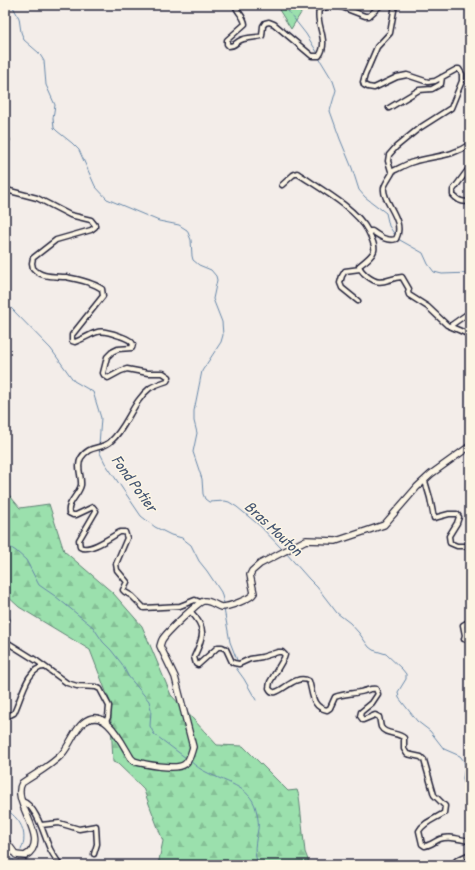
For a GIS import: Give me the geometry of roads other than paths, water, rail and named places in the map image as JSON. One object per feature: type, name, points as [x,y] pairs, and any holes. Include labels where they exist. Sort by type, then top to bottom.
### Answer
[{"type":"main road","points":[[5,840],[16,855],[25,856],[33,849],[35,838],[22,800],[20,789],[22,783],[63,753],[84,723],[94,718],[106,722],[111,727],[134,761],[139,763],[174,767],[185,764],[191,756],[193,747],[175,677],[160,646],[163,639],[200,602],[207,601],[223,607],[252,596],[254,590],[250,578],[252,571],[260,564],[293,546],[310,540],[336,541],[384,525],[407,497],[431,474],[470,446]]},
{"type":"street","points":[[235,5],[237,11],[243,17],[245,24],[227,40],[227,44],[229,46],[235,45],[242,39],[262,36],[263,26],[265,23],[269,22],[274,24],[312,56],[319,56],[323,46],[322,31],[318,14],[319,10],[333,5],[369,16],[381,5]]},
{"type":"street","points":[[272,5],[280,5]]},
{"type":"street","points":[[393,171],[391,171],[388,161],[389,155],[418,128],[436,116],[446,112],[453,104],[462,81],[462,74],[459,69],[457,69],[435,82],[428,82],[415,76],[402,75],[374,88],[364,85],[363,82],[365,75],[377,47],[390,33],[395,5]]},
{"type":"street","points":[[389,108],[419,90],[432,89],[441,84],[442,77]]},
{"type":"street","points":[[5,137],[7,140],[5,144]]},
{"type":"street","points":[[368,231],[372,230],[379,236],[392,240],[396,239],[398,235],[398,227],[394,210],[385,195],[384,187],[393,171],[414,162],[461,151],[470,144]]},
{"type":"street","points":[[470,167],[453,190],[453,196],[462,202],[470,201]]},
{"type":"street","points":[[282,185],[297,173],[336,199],[362,222],[375,244],[374,253],[368,260],[359,266],[362,273],[374,282],[402,277],[410,289],[409,295],[428,307],[450,326],[470,336]]},
{"type":"street","points":[[5,191],[37,198],[70,215],[91,220],[94,223],[95,227],[91,230],[60,238],[51,242],[33,258],[32,261],[33,268],[40,274],[78,280],[102,289],[103,296],[72,335],[72,341],[75,342],[93,332],[101,331],[132,342],[132,348],[115,350],[107,358],[103,373],[105,377],[108,378],[121,371],[127,370],[148,373],[163,373],[169,377],[167,381],[152,387],[143,394],[112,440],[107,444],[94,448],[85,453],[80,459],[81,485],[68,511],[73,515],[92,507],[95,509],[96,513],[79,540],[80,547],[83,549],[89,548],[120,532],[125,532],[127,538],[116,564],[117,570],[127,584],[123,590],[124,592],[132,596],[144,608],[180,606],[195,600],[200,602]]},
{"type":"street","points":[[358,301],[342,288],[340,283],[345,271],[360,269]]},
{"type":"street","points":[[450,326],[470,312]]},
{"type":"street","points":[[425,480],[434,518],[453,513],[457,514],[459,518],[458,524],[449,536],[450,543],[457,546],[470,546]]},
{"type":"street","points":[[190,612],[202,626],[199,646],[194,657],[196,664],[198,665],[218,647],[226,649],[234,663],[240,664],[250,659],[282,652],[285,655],[270,682],[270,691],[273,693],[277,692],[292,681],[305,679],[309,681],[314,701],[318,706],[327,710],[330,708],[335,697],[339,695],[362,692],[373,688],[376,689],[378,694],[372,703],[361,712],[360,716],[362,720],[378,715],[382,729],[401,735],[404,738],[404,749],[407,754],[421,757],[424,760],[434,794],[445,806],[444,813],[427,822],[420,828],[419,831],[422,844],[425,846],[429,845],[438,839],[446,837],[470,841]]},
{"type":"street","points":[[5,616],[7,620],[5,623]]},
{"type":"street","points":[[464,639],[465,635],[463,626],[470,621]]},
{"type":"street","points":[[5,641],[72,685],[100,689],[103,693],[109,711],[106,722]]},
{"type":"street","points":[[5,715],[14,713],[32,672],[38,668],[45,667]]},
{"type":"street","points":[[22,800],[30,807],[41,825],[50,850],[60,865]]},
{"type":"street","points":[[41,825],[59,823],[79,829],[96,826],[97,844],[94,854]]},
{"type":"street","points":[[452,865],[457,860],[470,854]]},
{"type":"waterway","name":"Bras Mouton","points":[[12,5],[19,18],[24,40],[39,53],[44,61],[46,85],[55,105],[53,118],[54,128],[79,150],[95,186],[107,199],[159,221],[179,225],[187,230],[191,240],[193,260],[199,265],[211,270],[216,276],[217,280],[213,299],[222,322],[223,335],[221,342],[202,371],[194,411],[194,421],[197,433],[193,452],[202,479],[203,494],[205,499],[209,502],[225,501],[237,507],[260,526],[282,549]]},
{"type":"waterway","points":[[284,6],[306,34],[317,52]]},
{"type":"waterway","points":[[319,58],[333,81],[336,90],[330,111],[359,190],[365,197],[386,213],[389,226],[395,235]]},
{"type":"waterway","points":[[398,239],[423,253],[434,272],[442,274],[470,273]]},
{"type":"waterway","name":"Fond Potier","points":[[5,270],[7,280],[5,291]]},
{"type":"waterway","name":"Fond Potier","points":[[5,297],[8,305],[51,349],[74,381],[93,392],[101,418],[99,445]]},
{"type":"waterway","name":"Fond Potier","points":[[99,449],[105,463],[141,516],[155,527],[171,535],[182,538],[191,545],[199,561],[221,592],[224,603]]},
{"type":"waterway","points":[[5,544],[26,560],[39,585],[93,627],[103,642],[122,664],[128,676],[149,701],[151,710],[150,726],[154,734],[186,758]]},
{"type":"waterway","name":"Bras Mouton","points":[[286,553],[317,587],[337,613],[350,623],[359,633],[369,647],[373,650],[386,654],[406,674],[406,679],[398,692],[399,698],[417,721],[430,731],[444,749],[460,756],[464,761],[464,783],[470,787]]},
{"type":"waterway","name":"Fond Potier","points":[[224,609],[230,642],[237,660]]},
{"type":"waterway","name":"Fond Potier","points":[[236,668],[256,700]]},
{"type":"waterway","points":[[190,761],[203,771],[239,788],[251,798],[255,805],[258,820],[255,852],[259,865]]},
{"type":"waterway","points":[[5,809],[15,817],[22,826],[24,838],[21,850]]},
{"type":"waterway","points":[[5,857],[14,860]]}]
